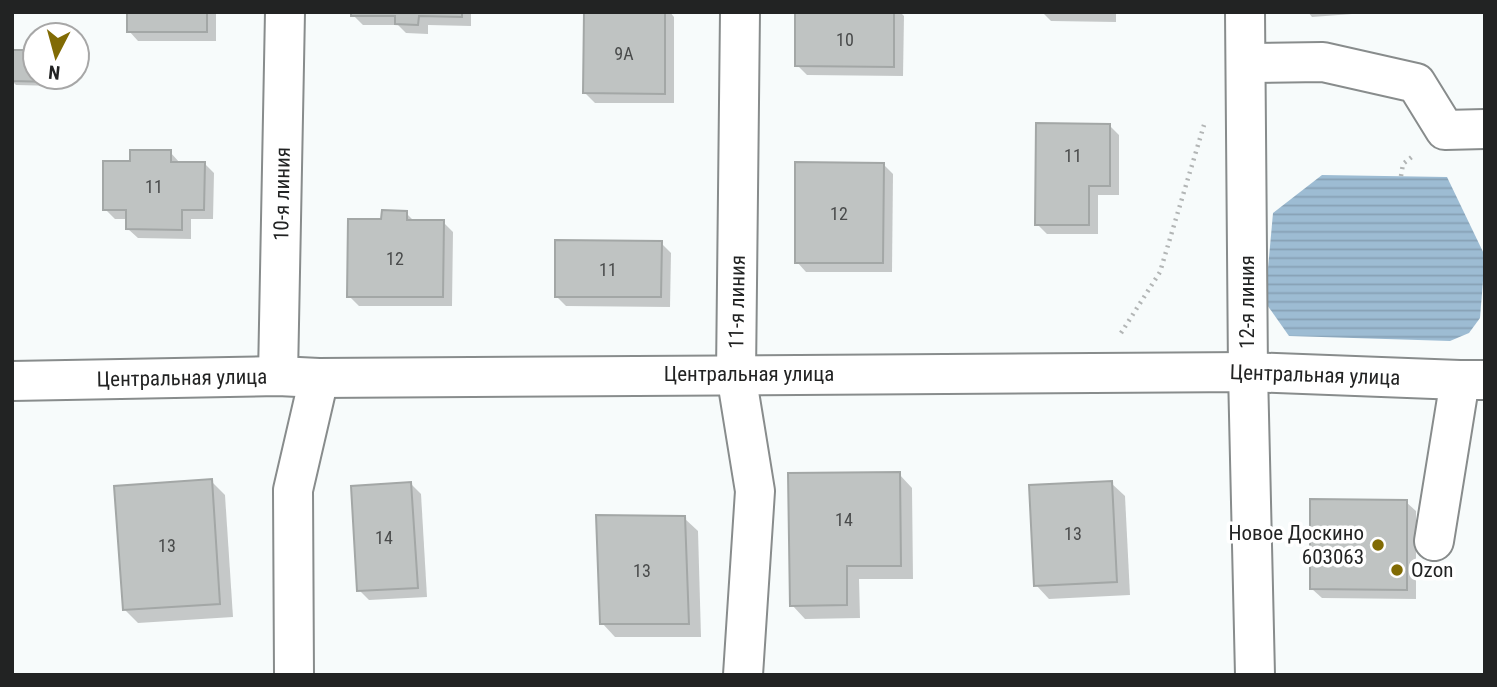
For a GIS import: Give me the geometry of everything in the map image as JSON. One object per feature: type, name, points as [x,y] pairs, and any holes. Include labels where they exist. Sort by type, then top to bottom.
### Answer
[{"type":"street","name":"10-я линия","points":[[278,376],[285,12]]},
{"type":"street","name":"11-я линия","points":[[740,12],[736,374],[755,491],[743,675]]},
{"type":"street","name":"12-я линия","points":[[1245,12],[1248,372],[1255,675]]},
{"type":"street","points":[[1246,63],[1323,62],[1416,83],[1445,130],[1485,130]]},
{"type":"street","name":"Центральная улица","points":[[12,381],[278,376],[319,378],[1069,372],[1248,372],[1472,380]]},
{"type":"street","points":[[293,675],[293,490],[319,378]]},
{"type":"street","points":[[1434,541],[1472,380]]},
{"type":"path","points":[[1069,372],[1118,338],[1160,272],[1203,128],[1210,117]]},
{"type":"path","points":[[1402,176],[1403,164]]},
{"type":"water","points":[[1322,175],[1447,177],[1485,256],[1480,318],[1469,333],[1450,341],[1289,336],[1265,302],[1273,213]]},
{"type":"building","points":[[127,12],[207,12],[207,32],[127,32]]},
{"type":"building","points":[[351,12],[462,12],[462,17],[419,16],[418,25],[395,24],[395,16],[351,16]]},
{"type":"building","points":[[584,12],[665,12],[665,94],[583,93]]},
{"type":"building","points":[[795,12],[894,12],[894,67],[795,66]]},
{"type":"building","points":[[12,50],[21,50],[21,81],[12,81]]},
{"type":"building","points":[[1036,123],[1110,124],[1110,186],[1089,186],[1089,225],[1035,225]]},
{"type":"building","points":[[130,150],[171,150],[171,162],[205,162],[204,210],[182,210],[182,230],[126,229],[126,210],[103,210],[103,161],[130,161]]},
{"type":"building","points":[[795,162],[884,163],[883,263],[795,263]]},
{"type":"building","points":[[382,210],[407,211],[407,220],[444,220],[443,297],[347,297],[348,219],[381,219]]},
{"type":"building","points":[[555,240],[662,241],[661,297],[555,297]]},
{"type":"building","points":[[900,472],[901,566],[847,566],[847,605],[790,606],[788,473]]},
{"type":"building","points":[[212,479],[220,604],[123,610],[114,486]]},
{"type":"building","points":[[1112,481],[1117,582],[1034,586],[1029,485]]},
{"type":"building","points":[[411,482],[418,588],[357,591],[351,486]]},
{"type":"building","points":[[1310,499],[1407,500],[1407,590],[1310,589]]},
{"type":"building","points":[[596,515],[685,516],[689,624],[600,624]]},
{"type":"place","name":"Новое Доскино 603063","points":[[1378,545]]},
{"type":"place","name":"Ozon","points":[[1397,570]]}]
